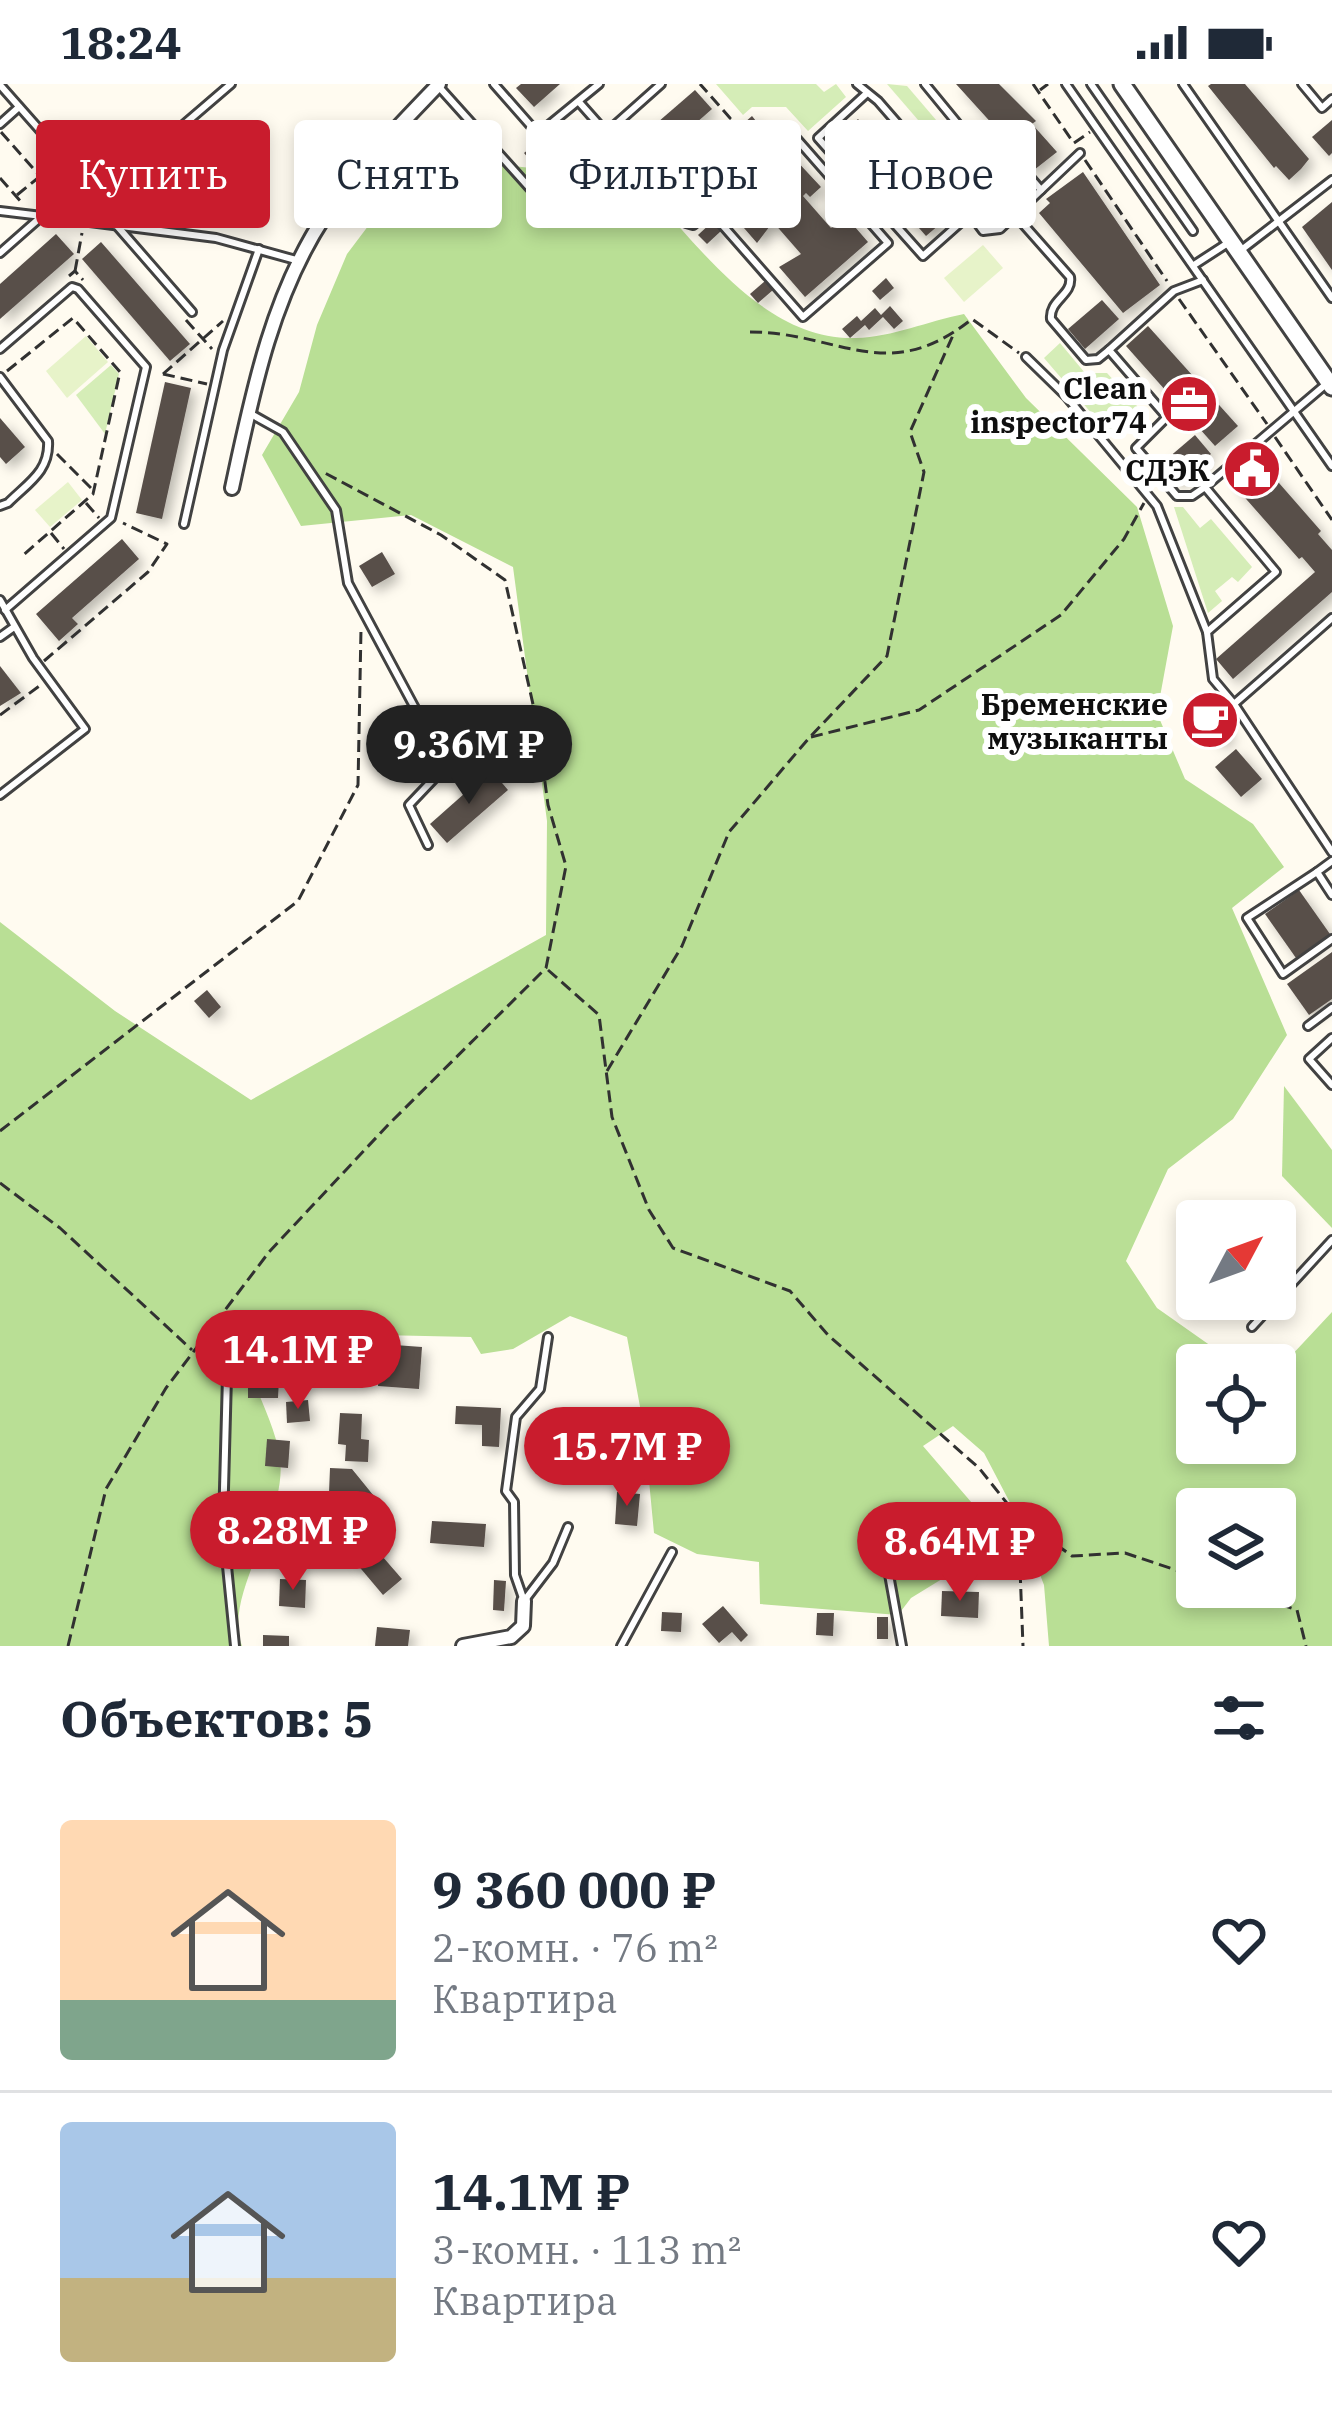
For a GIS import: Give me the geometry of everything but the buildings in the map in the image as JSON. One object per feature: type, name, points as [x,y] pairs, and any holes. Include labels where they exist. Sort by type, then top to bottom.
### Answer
[{"type":"street","points":[[1122,84],[1330,385]]},
{"type":"street","points":[[232,488],[259,363],[299,262],[325,216],[438,85]]},
{"type":"street","points":[[463,1646],[511,1637],[523,1626],[524,1600]]},
{"type":"lane","points":[[189,120],[231,84]]},
{"type":"lane","points":[[494,84],[538,134],[599,84]]},
{"type":"lane","points":[[621,120],[661,84]]},
{"type":"lane","points":[[857,84],[894,120]]},
{"type":"lane","points":[[925,84],[955,120]]},
{"type":"lane","points":[[1066,84],[1332,466]]},
{"type":"lane","points":[[1091,84],[1193,231]]},
{"type":"lane","points":[[1184,84],[1332,298]]},
{"type":"lane","points":[[1302,84],[1322,108],[1332,100]]},
{"type":"lane","points":[[0,85],[36,126]]},
{"type":"lane","points":[[438,85],[526,184]]},
{"type":"lane","points":[[838,120],[866,94]]},
{"type":"lane","points":[[579,102],[595,120]]},
{"type":"lane","points":[[0,127],[19,107]]},
{"type":"lane","points":[[795,137],[888,243],[803,317],[710,212],[795,137]]},
{"type":"lane","points":[[1036,195],[1081,153]]},
{"type":"lane","points":[[1194,265],[1280,223],[1332,180]]},
{"type":"lane","points":[[1036,184],[1041,190]]},
{"type":"lane","points":[[0,211],[36,215]]},
{"type":"lane","points":[[0,253],[36,221]]},
{"type":"lane","points":[[119,228],[193,312]]},
{"type":"lane","points":[[129,228],[183,233],[299,262]]},
{"type":"lane","points":[[898,228],[923,256],[955,228]]},
{"type":"lane","points":[[1027,228],[1070,277],[1072,283],[1052,307],[1051,319],[1086,360],[1098,359],[1174,291],[1203,280]]},
{"type":"lane","points":[[184,524],[233,312],[259,249]]},
{"type":"lane","points":[[0,349],[72,287],[145,370],[111,518],[4,610]]},
{"type":"lane","points":[[1108,350],[1167,417],[1136,448],[1177,496],[1192,496],[1205,487],[1293,409],[1330,385]]},
{"type":"lane","points":[[1025,357],[1066,396],[1157,506],[1207,632],[1213,680],[1234,704],[1332,856],[1317,872],[1246,918],[1283,974],[1332,939]]},
{"type":"lane","points":[[0,376],[48,441],[49,452],[48,463],[4,505],[0,494]]},
{"type":"lane","points":[[248,412],[283,432],[336,510],[348,583],[446,766]]},
{"type":"lane","points":[[1205,487],[1276,572],[1207,632]]},
{"type":"lane","points":[[0,600],[38,666],[85,729],[0,795]]},
{"type":"lane","points":[[1234,704],[1332,618]]},
{"type":"lane","points":[[0,637],[14,627]]},
{"type":"lane","points":[[428,845],[409,805],[446,766],[483,744]]},
{"type":"lane","points":[[1317,872],[1332,895]]},
{"type":"lane","points":[[1308,1026],[1332,1008]]},
{"type":"lane","points":[[1332,1038],[1309,1059],[1332,1085]]},
{"type":"lane","points":[[1252,1327],[1332,1240]]},
{"type":"lane","points":[[524,1600],[515,1575],[514,1502],[506,1490],[516,1417],[540,1389],[548,1337]]},
{"type":"lane","points":[[235,1646],[223,1526],[227,1376],[237,1370],[340,1377],[352,1356]]},
{"type":"lane","points":[[223,1526],[320,1538]]},
{"type":"lane","points":[[524,1600],[553,1563],[568,1527]]},
{"type":"lane","points":[[621,1646],[671,1552]]},
{"type":"lane","points":[[888,1569],[902,1646]]},
{"type":"path","points":[[700,84],[728,120]]},
{"type":"path","points":[[1033,84],[1332,520]]},
{"type":"path","points":[[1038,91],[1048,84]]},
{"type":"path","points":[[0,127],[36,171]]},
{"type":"path","points":[[1074,143],[1097,128]]},
{"type":"path","points":[[16,196],[36,179]]},
{"type":"path","points":[[2,182],[26,207]]},
{"type":"path","points":[[60,284],[75,271],[82,228]]},
{"type":"path","points":[[88,228],[97,231]]},
{"type":"path","points":[[75,271],[88,286]]},
{"type":"path","points":[[21,557],[94,492],[120,373],[73,318],[72,287]]},
{"type":"path","points":[[163,374],[233,312]]},
{"type":"path","points":[[0,376],[73,318]]},
{"type":"path","points":[[750,332],[775,332],[872,356],[932,346],[972,319],[1025,357]]},
{"type":"path","points":[[187,321],[221,358]]},
{"type":"path","points":[[606,1073],[682,946],[728,832],[887,656],[924,472],[910,432],[954,333]]},
{"type":"path","points":[[145,370],[214,386]]},
{"type":"path","points":[[49,452],[59,454],[94,492]]},
{"type":"path","points":[[68,1646],[106,1489],[166,1388],[269,1252],[388,1124],[546,968],[566,866],[548,805],[537,722],[505,580],[440,535],[306,463]]},
{"type":"path","points":[[809,738],[919,710],[1061,615],[1124,539],[1148,496]]},
{"type":"path","points":[[38,666],[148,572],[166,544],[111,518]]},
{"type":"path","points":[[50,531],[68,555]]},
{"type":"path","points":[[0,1131],[298,901],[358,785],[361,604]]},
{"type":"path","points":[[0,715],[48,679]]},
{"type":"path","points":[[546,968],[599,1015],[611,1117],[650,1210],[673,1248],[790,1291],[828,1335],[979,1468],[1018,1517],[1072,1556],[1125,1553],[1176,1569]]},
{"type":"path","points":[[0,1184],[60,1228],[194,1351]]},
{"type":"path","points":[[1018,1517],[1023,1646]]},
{"type":"path","points":[[1291,1608],[1297,1610],[1306,1646]]},
{"type":"green space","points":[[716,84],[816,84],[824,92],[836,84],[846,97],[808,131],[786,107],[752,107],[743,115]]},
{"type":"green space","points":[[887,84],[907,86],[936,120],[918,120]]},
{"type":"green space","points":[[502,165],[526,167],[526,228],[681,228],[744,292],[796,326],[825,335],[870,337],[964,314],[1026,398],[1137,507],[1173,626],[1157,713],[1185,779],[1253,824],[1284,867],[1232,908],[1287,1035],[1233,1119],[1168,1169],[1126,1261],[1157,1308],[1208,1344],[1176,1344],[1176,1464],[1296,1464],[1296,1351],[1332,1312],[1332,1646],[1049,1646],[1044,1585],[1018,1518],[984,1453],[953,1426],[923,1446],[990,1524],[968,1563],[911,1598],[898,1615],[760,1604],[759,1562],[697,1554],[654,1533],[644,1428],[627,1337],[570,1316],[513,1349],[481,1354],[471,1337],[379,1335],[307,1324],[244,1353],[277,1445],[280,1482],[241,1603],[242,1646],[0,1646],[0,922],[115,1011],[251,1100],[546,935],[547,821],[513,567],[411,515],[301,526],[262,455],[299,392],[317,325],[347,254],[367,228],[502,228]]},
{"type":"green space","points":[[983,245],[1003,268],[964,302],[944,278]]},
{"type":"green space","points":[[86,336],[108,362],[67,398],[46,371]]},
{"type":"green space","points":[[1060,343],[1085,373],[1107,373],[1147,417],[1134,429],[1126,422],[1111,436],[1044,358]]},
{"type":"green space","points":[[111,365],[119,374],[105,434],[76,395]]},
{"type":"green space","points":[[68,482],[82,500],[50,527],[35,510]]},
{"type":"green space","points":[[1174,507],[1183,507],[1200,528],[1211,519],[1252,567],[1238,582],[1232,577],[1215,591],[1222,601],[1208,613]]},
{"type":"green space","points":[[1284,1086],[1332,1150],[1332,1228],[1282,1176]]},
{"type":"place","name":"Clean inspector74","points":[[1189,404]]},
{"type":"place","name":"СДЭК","points":[[1252,469]]},
{"type":"place","name":"Бременские музыканты","points":[[1210,720]]}]
